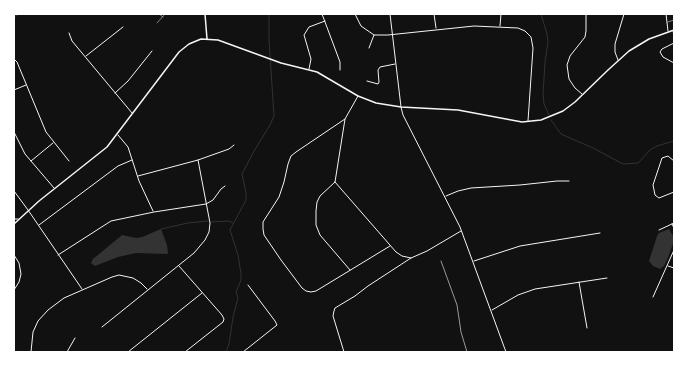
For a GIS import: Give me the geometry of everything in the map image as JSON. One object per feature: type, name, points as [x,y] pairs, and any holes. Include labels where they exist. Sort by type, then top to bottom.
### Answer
[{"type":"street","points":[[204,14],[207,39]]},
{"type":"street","points":[[322,14],[340,62],[340,70]]},
{"type":"street","points":[[355,14],[361,26],[374,35],[474,26],[500,26],[523,30],[529,34],[533,50],[528,122]]},
{"type":"street","points":[[390,14],[403,115],[445,196],[461,231],[506,352]]},
{"type":"street","points":[[434,14],[436,29]]},
{"type":"street","points":[[500,26],[501,14]]},
{"type":"street","points":[[582,94],[575,88],[569,79],[567,65],[570,56],[585,37],[586,14]]},
{"type":"street","points":[[618,60],[615,52],[615,44],[624,14]]},
{"type":"street","points":[[666,14],[668,31]]},
{"type":"street","points":[[309,70],[311,59],[304,38],[305,32],[309,27],[325,21]]},
{"type":"street","points":[[86,57],[123,27]]},
{"type":"street","points":[[14,224],[28,210],[103,151],[118,134],[179,52],[194,42],[207,39],[218,40],[270,59],[309,70],[323,75],[358,96],[376,103],[401,107],[456,110],[512,121],[528,122],[541,120],[557,114],[569,107],[618,60],[642,43],[668,31],[673,30],[674,35]]},
{"type":"street","points":[[69,33],[72,40],[133,114]]},
{"type":"street","points":[[369,48],[374,35]]},
{"type":"street","points":[[674,43],[662,49],[660,52],[663,57],[674,63]]},
{"type":"street","points":[[115,93],[128,81],[152,51]]},
{"type":"street","points":[[14,60],[17,62],[46,132],[69,161]]},
{"type":"street","points":[[367,81],[378,84],[378,70],[380,67],[396,64]]},
{"type":"street","points":[[14,90],[26,85]]},
{"type":"street","points":[[350,270],[321,237],[316,225],[316,211],[318,200],[323,192],[335,182],[345,119],[358,96]]},
{"type":"street","points":[[345,119],[291,156],[282,192],[264,220],[262,229],[265,238],[302,288],[311,292],[316,291],[390,246]]},
{"type":"street","points":[[14,132],[22,150],[54,189]]},
{"type":"street","points":[[118,134],[126,144],[154,212]]},
{"type":"street","points":[[31,161],[53,142]]},
{"type":"street","points":[[138,176],[198,160],[229,149],[234,145]]},
{"type":"street","points":[[674,161],[668,156],[662,158],[653,185],[655,195],[659,198],[674,192]]},
{"type":"street","points":[[38,226],[118,166],[132,160]]},
{"type":"street","points":[[102,327],[200,248],[207,238],[210,223],[198,160]]},
{"type":"street","points":[[445,196],[471,188],[557,180],[569,181]]},
{"type":"street","points":[[335,182],[390,246],[400,255],[411,258]]},
{"type":"street","points":[[58,255],[110,222],[154,212],[206,204],[213,200],[221,189],[226,186]]},
{"type":"street","points":[[14,191],[82,290]]},
{"type":"street","points":[[659,230],[673,223],[674,228]]},
{"type":"street","points":[[344,352],[334,316],[336,308],[360,293],[371,283],[411,258],[432,249],[461,231]]},
{"type":"street","points":[[473,261],[520,246],[600,233]]},
{"type":"street","points":[[653,297],[674,250]]},
{"type":"street","points":[[14,255],[20,267],[21,274],[19,282],[14,290]]},
{"type":"street","points":[[178,265],[203,292],[224,319],[223,322],[185,352]]},
{"type":"street","points":[[668,266],[674,268]]},
{"type":"street","points":[[31,352],[33,332],[40,319],[59,301],[112,277],[122,275],[138,280],[147,290]]},
{"type":"street","points":[[491,310],[530,290],[579,281],[607,278]]},
{"type":"street","points":[[579,281],[587,328]]},
{"type":"street","points":[[243,352],[277,325],[248,285]]},
{"type":"street","points":[[128,352],[203,292]]},
{"type":"street","points":[[67,352],[75,338]]},
{"type":"lane","points":[[159,14],[162,17]]},
{"type":"lane","points":[[157,24],[165,14]]},
{"type":"lane","points":[[667,22],[674,20]]},
{"type":"shaded area","points":[[161,229],[167,245],[167,254],[136,253],[118,257],[95,266],[91,263],[93,259],[122,235],[136,238]]},
{"type":"shaded area","points":[[669,229],[674,241],[664,266],[660,269],[653,266],[649,261],[657,236],[659,233]]},
{"type":"waterway","points":[[14,17],[19,14]]},
{"type":"waterway","points":[[226,352],[238,298],[236,292],[241,280],[238,255],[230,230],[246,200],[242,174],[274,116],[269,40],[269,14]]},
{"type":"waterway","points":[[541,14],[548,42],[543,94],[544,104],[549,115]]},
{"type":"waterway","points":[[551,120],[561,134],[593,148],[623,164],[638,163],[650,150],[657,146],[674,141]]},
{"type":"waterway","points":[[161,229],[188,223],[208,221]]},
{"type":"waterway","points":[[211,222],[229,221],[233,223]]},
{"type":"railway","points":[[441,261],[457,305],[461,332],[467,352]]}]
